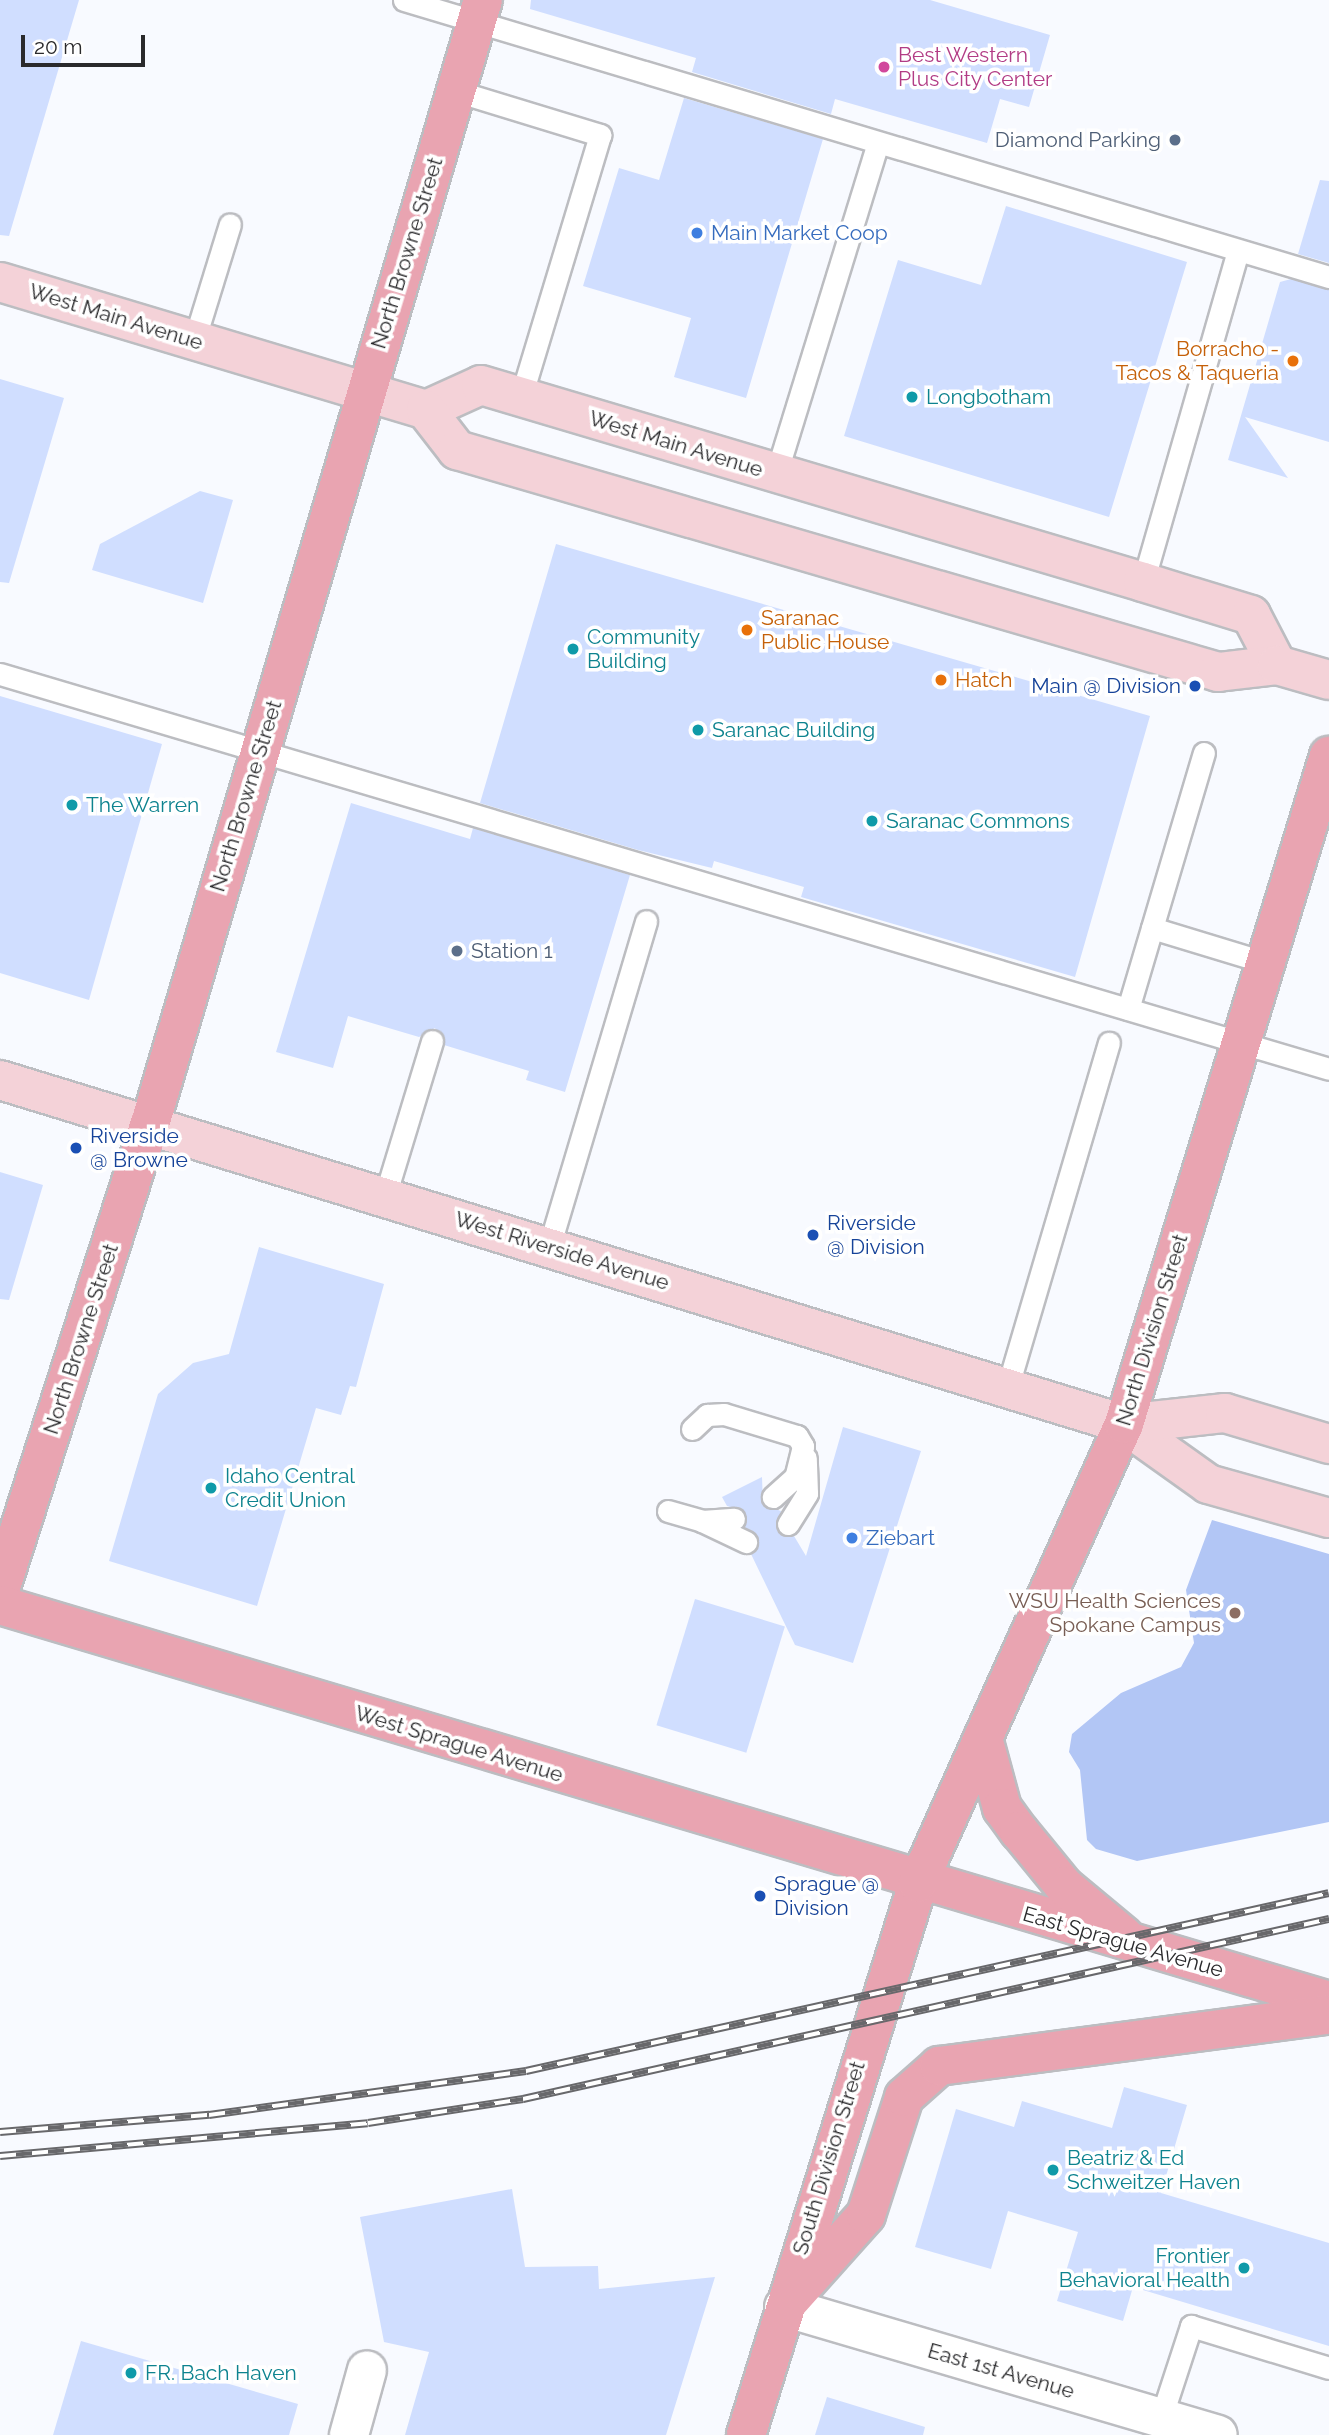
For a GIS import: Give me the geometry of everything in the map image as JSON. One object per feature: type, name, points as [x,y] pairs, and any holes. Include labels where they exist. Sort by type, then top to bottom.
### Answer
[{"type":"main road","name":"North Browne Street","points":[[0,1590],[150,1124],[480,11]]},
{"type":"main road","name":"West Main Avenue","points":[[0,282],[426,410],[481,385],[1143,582],[1251,615],[1277,665]]},
{"type":"main road","points":[[426,410],[457,450],[1218,672],[1277,665],[1329,680]]},
{"type":"main road","name":"North Division Street","points":[[918,1883],[1124,1424],[1238,1042],[1329,756]]},
{"type":"main road","name":"West Riverside Avenue","points":[[0,1080],[1124,1424]]},
{"type":"main road","points":[[1124,1424],[1225,1413],[1329,1444]]},
{"type":"main road","points":[[1124,1424],[1208,1484],[1329,1518]]},
{"type":"main road","name":"West Sprague Avenue","points":[[0,1605],[918,1883]]},
{"type":"main road","points":[[983,1738],[1003,1808],[1030,1846],[1064,1886],[1139,1947]]},
{"type":"main road","name":"East Sprague Avenue","points":[[918,1883],[1329,2001]]},
{"type":"main road","name":"South Division Street","points":[[746,2435],[918,1883]]},
{"type":"main road","points":[[784,2307],[866,2215],[904,2097],[939,2066],[1329,2015]]},
{"type":"street","name":"East 1st Avenue","points":[[784,2307],[1218,2435]]},
{"type":"street","points":[[349,2435],[367,2370]]},
{"type":"lane","points":[[404,0],[480,11],[878,143],[1329,277]]},
{"type":"lane","points":[[456,91],[600,135],[521,397]]},
{"type":"lane","points":[[776,474],[878,143]]},
{"type":"lane","points":[[194,341],[230,224]]},
{"type":"lane","points":[[1143,582],[1238,251]]},
{"type":"lane","points":[[0,674],[1329,1069]]},
{"type":"lane","points":[[1128,1009],[1204,753]]},
{"type":"lane","points":[[549,1247],[646,921]]},
{"type":"lane","points":[[1152,928],[1264,962]]},
{"type":"lane","points":[[386,1196],[432,1041]]},
{"type":"lane","points":[[1007,1389],[1108,1043]]},
{"type":"lane","points":[[692,1429],[707,1415],[724,1413],[797,1436],[803,1446],[807,1493],[788,1524]]},
{"type":"lane","points":[[773,1497],[795,1477],[803,1446]]},
{"type":"lane","points":[[668,1511],[702,1521],[746,1542]]},
{"type":"lane","points":[[702,1521],[734,1519]]},
{"type":"lane","points":[[1161,2418],[1191,2326],[1329,2368]]},
{"type":"shaded area","name":"WSU Health Sciences Spokane Campus","points":[[1212,1520],[1329,1554],[1329,1822],[1137,1861],[1096,1849],[1087,1840],[1080,1770],[1069,1752],[1072,1734],[1121,1693],[1181,1667],[1194,1643],[1186,1590]]},
{"type":"building","points":[[0,0],[79,0],[9,236],[0,235]]},
{"type":"building","name":"Best Western Plus City Center","points":[[531,0],[930,0],[1050,35],[1029,107],[1000,99],[987,143],[835,99],[831,114],[692,72],[696,58],[530,9]]},
{"type":"building","name":"Main Market Coop","points":[[684,98],[823,139],[746,398],[674,377],[691,318],[583,286],[619,168],[659,180]]},
{"type":"building","points":[[1320,180],[1329,181],[1329,263],[1298,254]]},
{"type":"building","points":[[1006,206],[1187,262],[1109,517],[844,436],[898,260],[981,285]]},
{"type":"building","name":"Borracho - Tacos & Taqueria","points":[[1291,279],[1329,290],[1329,442],[1245,417],[1288,478],[1228,460],[1280,282]]},
{"type":"building","points":[[0,379],[64,398],[9,583],[0,582]]},
{"type":"building","points":[[200,491],[233,500],[203,603],[92,570],[100,544]]},
{"type":"building","points":[[556,544],[1150,716],[1075,977],[801,897],[804,887],[714,861],[712,868],[638,850],[480,803]]},
{"type":"building","name":"The Warren","points":[[0,696],[162,744],[89,1000],[0,973]]},
{"type":"building","name":"Station 1","points":[[351,803],[470,839],[473,828],[630,875],[565,1092],[526,1080],[529,1071],[444,1045],[435,1028],[419,1037],[348,1016],[333,1068],[276,1052]]},
{"type":"building","points":[[0,1172],[43,1185],[9,1300],[0,1299]]},
{"type":"building","name":"Idaho Central Credit Union","points":[[259,1247],[384,1284],[356,1387],[350,1386],[341,1415],[316,1408],[257,1606],[109,1561],[158,1394],[193,1363],[229,1354]]},
{"type":"building","name":"Ziebart","points":[[843,1427],[921,1451],[853,1663],[795,1645],[751,1554],[757,1535],[744,1527],[744,1511],[727,1506],[722,1497],[762,1477],[763,1505],[781,1511],[777,1531],[794,1536],[806,1556]]},
{"type":"building","points":[[695,1599],[785,1626],[746,1753],[656,1725]]},
{"type":"building","name":"Beatriz & Ed Schweitzer Haven","points":[[1124,2087],[1187,2105],[1161,2193],[1329,2243],[1329,2346],[1133,2287],[1123,2321],[1057,2301],[1078,2232],[1008,2211],[991,2269],[915,2247],[956,2109],[1014,2127],[1022,2101],[1112,2128]]},
{"type":"building","points":[[512,2189],[525,2267],[598,2266],[599,2289],[715,2277],[666,2435],[405,2435],[429,2352],[384,2342],[360,2217]]},
{"type":"building","name":"FR. Bach Haven","points":[[81,2341],[298,2404],[289,2435],[53,2435]]},
{"type":"building","points":[[827,2397],[925,2427],[923,2435],[815,2435]]},
{"type":"railway","points":[[0,2132],[209,2115],[526,2071],[1329,1893]]},
{"type":"railway","points":[[0,2156],[368,2123],[523,2099],[1329,1919]]},
{"type":"place","name":"Best Western Plus City Center","points":[[884,67]]},
{"type":"place","name":"Diamond Parking","points":[[1175,140]]},
{"type":"place","name":"Main Market Coop","points":[[697,233]]},
{"type":"place","name":"Borracho - Tacos & Taqueria","points":[[1293,361]]},
{"type":"place","name":"Longbotham","points":[[912,397]]},
{"type":"place","name":"Saranac Public House","points":[[747,630]]},
{"type":"place","name":"Community Building","points":[[573,649]]},
{"type":"place","name":"Hatch","points":[[941,680]]},
{"type":"place","name":"Main @ Division","points":[[1195,686]]},
{"type":"place","name":"Saranac Building","points":[[698,730]]},
{"type":"place","name":"The Warren","points":[[72,805]]},
{"type":"place","name":"Saranac Commons","points":[[872,821]]},
{"type":"place","name":"Station 1","points":[[457,951]]},
{"type":"place","name":"Riverside @ Browne","points":[[76,1148]]},
{"type":"place","name":"Riverside @ Division","points":[[813,1235]]},
{"type":"place","name":"Idaho Central Credit Union","points":[[211,1488]]},
{"type":"place","name":"Ziebart","points":[[852,1538]]},
{"type":"place","name":"WSU Health Sciences Spokane Campus","points":[[1235,1613]]},
{"type":"place","name":"Sprague @ Division","points":[[760,1896]]},
{"type":"place","name":"Beatriz & Ed Schweitzer Haven","points":[[1053,2170]]},
{"type":"place","name":"Frontier Behavioral Health","points":[[1244,2268]]},
{"type":"place","name":"FR. Bach Haven","points":[[131,2373]]}]
